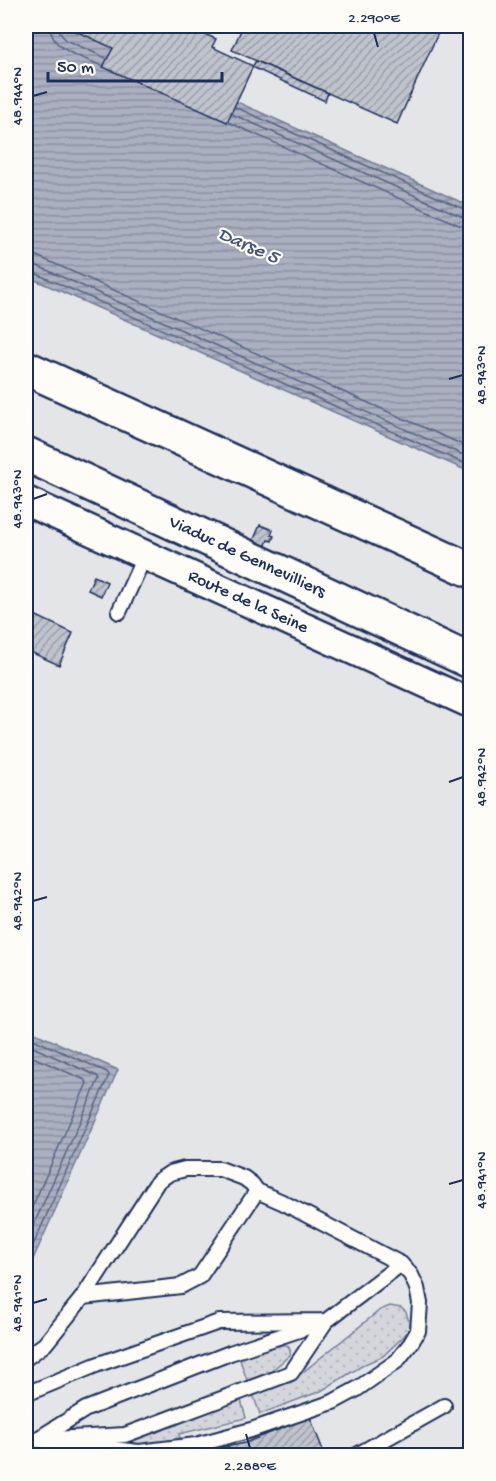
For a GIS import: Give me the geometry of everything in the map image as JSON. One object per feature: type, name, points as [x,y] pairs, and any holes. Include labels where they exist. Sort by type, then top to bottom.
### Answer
[{"type":"highway","points":[[26,368],[471,570]]},
{"type":"highway","name":"Viaduc de Gennevilliers","points":[[26,454],[471,661]]},
{"type":"street","name":"Route de la Seine","points":[[26,501],[471,704]]},
{"type":"lane","points":[[119,612],[145,555]]},
{"type":"lane","points":[[26,1358],[45,1344],[83,1297],[158,1180],[170,1173],[185,1169],[220,1169],[244,1178],[252,1184],[256,1191],[282,1202],[401,1264],[411,1275],[420,1303],[418,1331],[397,1361],[357,1389],[333,1401],[251,1430],[196,1445],[139,1452],[31,1439]]},
{"type":"lane","points":[[83,1297],[181,1286],[191,1282],[200,1275],[256,1191]]},
{"type":"lane","points":[[31,1439],[86,1409],[230,1353],[326,1321],[401,1264]]},
{"type":"lane","points":[[26,1394],[96,1365],[219,1322],[326,1321]]},
{"type":"lane","points":[[31,1439],[125,1435],[291,1373],[326,1321]]},
{"type":"lane","points":[[355,1455],[444,1406]]},
{"type":"shaded area","points":[[67,26],[470,26],[470,206]]},
{"type":"shaded area","points":[[26,276],[470,472],[470,1455],[26,1455],[26,1275],[118,1070],[26,1029]]},
{"type":"shaded area","points":[[390,1306],[401,1308],[406,1312],[410,1328],[383,1356],[365,1364],[321,1391],[260,1414],[253,1395],[293,1380],[380,1310]]},
{"type":"shaded area","points":[[282,1345],[288,1346],[290,1355],[263,1378],[248,1383],[239,1357]]},
{"type":"shaded area","points":[[241,1400],[246,1418],[179,1434],[180,1439],[138,1446],[132,1443],[133,1440]]},
{"type":"water","name":"Darse 5","points":[[26,26],[67,26],[470,206],[470,472],[26,276]]},
{"type":"water","points":[[26,1029],[118,1070],[26,1275]]},
{"type":"building","points":[[65,26],[185,26],[216,39],[212,47],[253,66],[227,122],[103,67],[113,48]]},
{"type":"building","points":[[243,26],[427,26],[439,31],[397,124],[232,50]]},
{"type":"building","points":[[256,61],[328,93],[325,101],[252,67]]},
{"type":"building","points":[[260,525],[273,530],[271,535],[274,536],[272,541],[268,540],[264,550],[252,544]]},
{"type":"building","points":[[94,576],[107,582],[101,596],[88,590]]},
{"type":"building","points":[[26,611],[73,633],[59,665],[26,650]]},
{"type":"building","points":[[310,1417],[324,1453],[318,1456],[184,1456],[245,1443]]},
{"type":"building","points":[[26,1449],[39,1453],[62,1456],[26,1456]]}]
